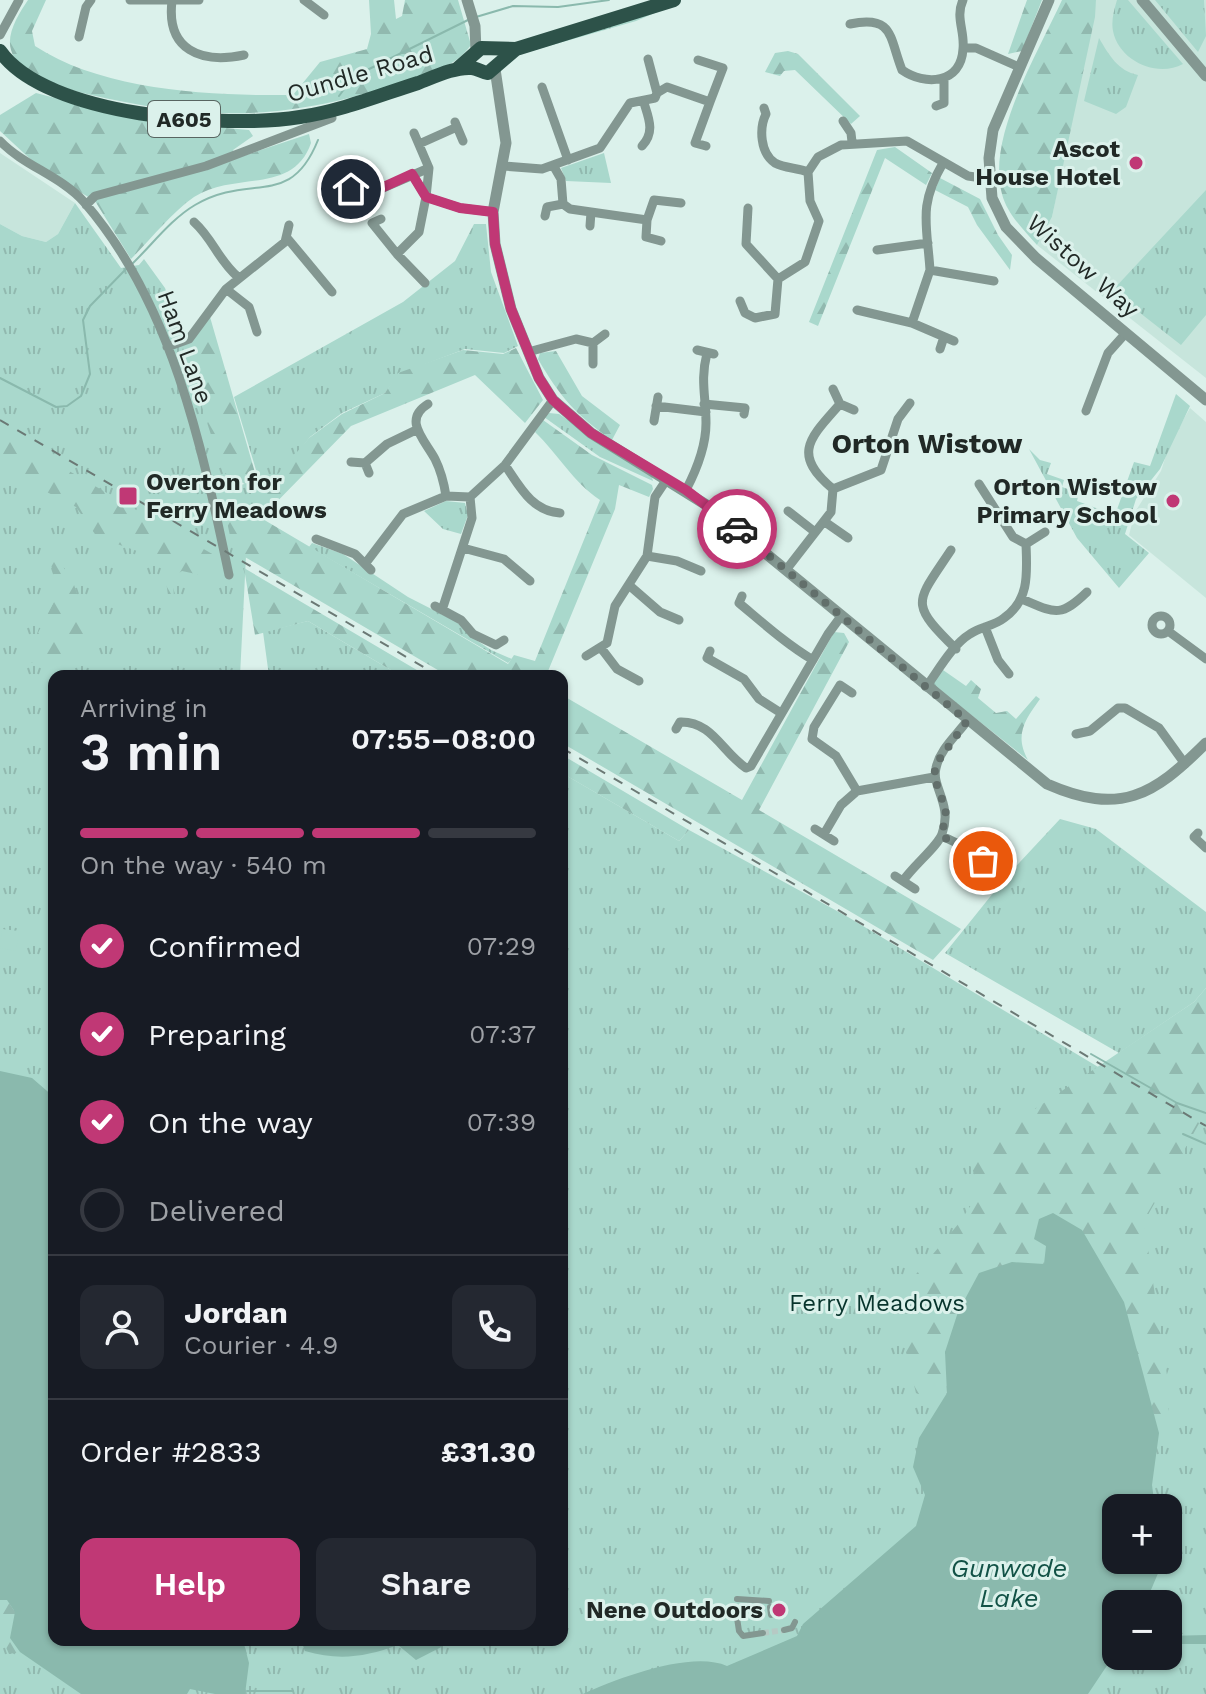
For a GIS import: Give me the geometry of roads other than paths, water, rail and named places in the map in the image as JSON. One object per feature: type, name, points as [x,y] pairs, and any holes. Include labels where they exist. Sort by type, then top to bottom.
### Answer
[{"type":"main road","name":"A605","points":[[486,60],[674,0]]},
{"type":"main road","name":"Oundle Road","points":[[1,60],[39,83],[146,115],[204,122],[332,117],[486,60]]},
{"type":"street","points":[[1,60],[2,32],[19,0]]},
{"type":"street","points":[[79,37],[86,7],[91,0]]},
{"type":"street","points":[[132,0],[199,0]]},
{"type":"street","points":[[304,0],[324,15]]},
{"type":"street","points":[[467,0],[504,119],[503,166],[493,212],[499,260],[528,352],[553,400],[591,433],[686,490],[1047,784],[1092,800],[1130,798],[1152,790],[1206,743]]},
{"type":"street","points":[[850,24],[875,20],[883,25],[894,42],[902,70],[923,81],[944,79],[959,65],[964,48],[958,10],[963,0]]},
{"type":"street","name":"Wistow Way","points":[[1049,0],[993,130],[989,179],[999,216],[1013,235],[1125,334],[1206,400]]},
{"type":"street","points":[[1142,0],[1206,76]]},
{"type":"street","points":[[172,1],[169,23],[179,40],[194,54],[222,59],[244,55]]},
{"type":"street","points":[[964,48],[976,48],[1019,67]]},
{"type":"street","points":[[503,166],[532,170],[600,148],[630,103],[644,103],[655,98],[657,93],[648,59]]},
{"type":"street","points":[[698,60],[723,68],[695,143],[706,146]]},
{"type":"street","points":[[944,79],[940,104],[953,109]]},
{"type":"street","points":[[542,87],[568,160]]},
{"type":"street","points":[[657,93],[673,87],[710,102]]},
{"type":"street","points":[[642,146],[649,135],[650,122],[644,103]]},
{"type":"street","points":[[768,112],[761,132],[771,160],[808,172]]},
{"type":"street","points":[[86,205],[95,196],[206,166],[332,117]]},
{"type":"street","points":[[843,121],[851,133],[852,142]]},
{"type":"street","points":[[419,144],[456,124],[463,141]]},
{"type":"street","points":[[397,254],[419,232],[426,197],[429,168],[414,133]]},
{"type":"street","name":"Ham Lane","points":[[0,141],[31,167],[76,193],[145,290],[167,347],[218,519],[229,575]]},
{"type":"street","points":[[778,279],[805,262],[819,227],[807,189],[808,172],[826,151],[852,142],[907,141],[973,178],[989,179]]},
{"type":"street","points":[[912,323],[930,270],[923,224],[925,201],[943,163]]},
{"type":"street","points":[[553,165],[561,179],[563,204]]},
{"type":"street","points":[[351,189],[356,203],[429,168]]},
{"type":"street","points":[[412,174],[426,197],[460,208],[493,212]]},
{"type":"street","points":[[661,241],[644,239],[654,200],[681,203]]},
{"type":"street","points":[[545,216],[547,207],[563,204],[570,209],[647,220]]},
{"type":"street","points":[[590,226],[591,212]]},
{"type":"street","points":[[740,301],[745,313],[755,318],[778,318],[778,279],[742,246],[751,214]]},
{"type":"street","points":[[381,219],[372,223],[425,283]]},
{"type":"street","points":[[194,222],[210,237],[223,264],[238,277]]},
{"type":"street","points":[[167,347],[189,339],[226,289],[288,239],[289,225]]},
{"type":"street","points":[[288,239],[325,279],[332,292]]},
{"type":"street","points":[[877,250],[891,253],[928,243]]},
{"type":"street","points":[[930,270],[977,282],[994,281]]},
{"type":"street","points":[[226,289],[249,307],[259,324]]},
{"type":"street","points":[[864,307],[949,339],[940,349]]},
{"type":"street","points":[[593,343],[605,334]]},
{"type":"street","points":[[1086,411],[1108,353],[1125,334]]},
{"type":"street","points":[[528,352],[543,346],[563,346],[576,339],[593,343]]},
{"type":"street","points":[[593,343],[593,364]]},
{"type":"street","points":[[686,490],[698,466],[705,408],[701,384],[706,352]]},
{"type":"street","points":[[833,389],[840,404],[854,410]]},
{"type":"street","points":[[316,539],[355,554],[368,567],[403,514],[446,496],[470,497],[505,465],[553,400]]},
{"type":"street","points":[[654,421],[657,402],[705,408],[745,408],[744,414]]},
{"type":"street","points":[[833,489],[881,470],[898,419],[910,403]]},
{"type":"street","points":[[428,404],[419,413],[416,430],[432,454],[446,496]]},
{"type":"street","points":[[786,570],[831,512],[833,489],[810,465],[807,452],[812,436],[840,404]]},
{"type":"street","points":[[351,462],[367,468],[387,444],[416,430]]},
{"type":"street","points":[[505,465],[535,505],[544,512],[560,513]]},
{"type":"street","points":[[586,656],[601,648],[611,634],[615,606],[647,556],[655,497],[667,479]]},
{"type":"street","points":[[979,484],[1013,537],[1026,544]]},
{"type":"street","points":[[470,497],[472,518],[438,608],[461,620],[484,641],[496,645],[504,640]]},
{"type":"street","points":[[788,511],[815,532]]},
{"type":"street","points":[[825,522],[848,538]]},
{"type":"street","points":[[1026,544],[1045,532]]},
{"type":"street","points":[[926,687],[968,634],[1004,619],[1022,599],[1027,578],[1026,544]]},
{"type":"street","points":[[463,548],[504,559],[530,581]]},
{"type":"street","points":[[951,550],[927,585],[922,604],[926,620],[956,649]]},
{"type":"street","points":[[647,556],[698,565]]},
{"type":"street","points":[[630,586],[672,621]]},
{"type":"street","points":[[1022,599],[1060,612],[1069,610],[1087,592]]},
{"type":"street","points":[[739,603],[768,624],[787,645],[813,660]]},
{"type":"street","points":[[678,723],[694,722],[710,732],[746,768],[756,762],[781,713],[842,615]]},
{"type":"street","points":[[985,627],[998,660],[1009,674]]},
{"type":"street","points":[[1168,631],[1206,659]]},
{"type":"street","points":[[601,648],[607,660],[634,682]]},
{"type":"street","points":[[707,658],[744,679],[759,699],[781,713]]},
{"type":"street","points":[[852,693],[840,685],[814,727],[812,739],[836,756],[857,791]]},
{"type":"street","points":[[1076,734],[1093,736],[1118,708],[1125,708],[1159,728],[1185,764]]},
{"type":"street","points":[[915,889],[899,879],[933,849],[942,836],[946,810],[934,777],[944,749],[967,721]]},
{"type":"street","points":[[834,841],[820,832],[841,805],[857,791],[934,777]]},
{"type":"street","points":[[1198,833],[1194,837],[1206,848]]},
{"type":"street","points":[[942,836],[965,847],[988,871],[1001,856]]},
{"type":"street","points":[[737,1599],[769,1602],[771,1615]]},
{"type":"street","points":[[737,1618],[746,1639],[763,1633]]},
{"type":"street","points":[[784,1630],[792,1628],[795,1622]]},
{"type":"water","points":[[0,1071],[32,1078],[48,1092],[48,1646],[245,1646],[249,1663],[245,1694],[215,1694],[190,1689],[187,1694],[81,1694],[20,1652],[10,1638],[15,1612],[7,1600],[0,1600]]},
{"type":"water","name":"Gunwade Lake","points":[[1053,1213],[1082,1230],[1124,1302],[1159,1433],[1153,1494],[1102,1494],[1102,1574],[1158,1574],[1151,1590],[1102,1590],[1104,1670],[1088,1694],[583,1694],[635,1674],[675,1664],[695,1661],[727,1666],[797,1636],[803,1624],[916,1526],[925,1495],[913,1467],[919,1438],[947,1393],[945,1352],[958,1312],[979,1273],[1012,1262],[1044,1264],[1046,1246],[1034,1239],[1039,1219]]},
{"type":"water","points":[[1206,1635],[1206,1644],[1182,1644],[1182,1636]]},
{"type":"water","points":[[303,1646],[395,1646],[363,1655],[341,1657],[305,1651]]},
{"type":"water","points":[[399,1646],[443,1646],[416,1660]]},
{"type":"waterway","points":[[476,17],[513,6],[558,7],[609,0]]},
{"type":"waterway","points":[[339,96],[353,77],[470,19]]},
{"type":"waterway","points":[[131,265],[169,225],[195,205],[234,191],[282,183],[295,175],[307,162],[318,140]]},
{"type":"waterway","points":[[0,378],[56,407],[67,406],[81,396],[90,374],[83,320],[90,306],[126,269]]},
{"type":"waterway","points":[[1091,1054],[1177,1103],[1206,1113]]},
{"type":"waterway","points":[[1183,1134],[1206,1144]]},
{"type":"waterway","points":[[247,1691],[293,1691]]},
{"type":"tunnel","points":[[763,1633],[784,1630]]},
{"type":"railway","points":[[0,420],[429,670]]},
{"type":"railway","points":[[568,752],[1206,1126]]},
{"type":"place","name":"Ascot House Hotel","points":[[1136,163]]},
{"type":"place","name":"Overton for Ferry Meadows","points":[[128,496]]},
{"type":"place","name":"Orton Wistow Primary School","points":[[1173,501]]},
{"type":"place","name":"Nene Outdoors","points":[[779,1610]]},
{"type":"district","name":"Orton Wistow","points":[[927,443]]},
{"type":"park label","name":"Ferry Meadows","points":[[877,1303]]}]
